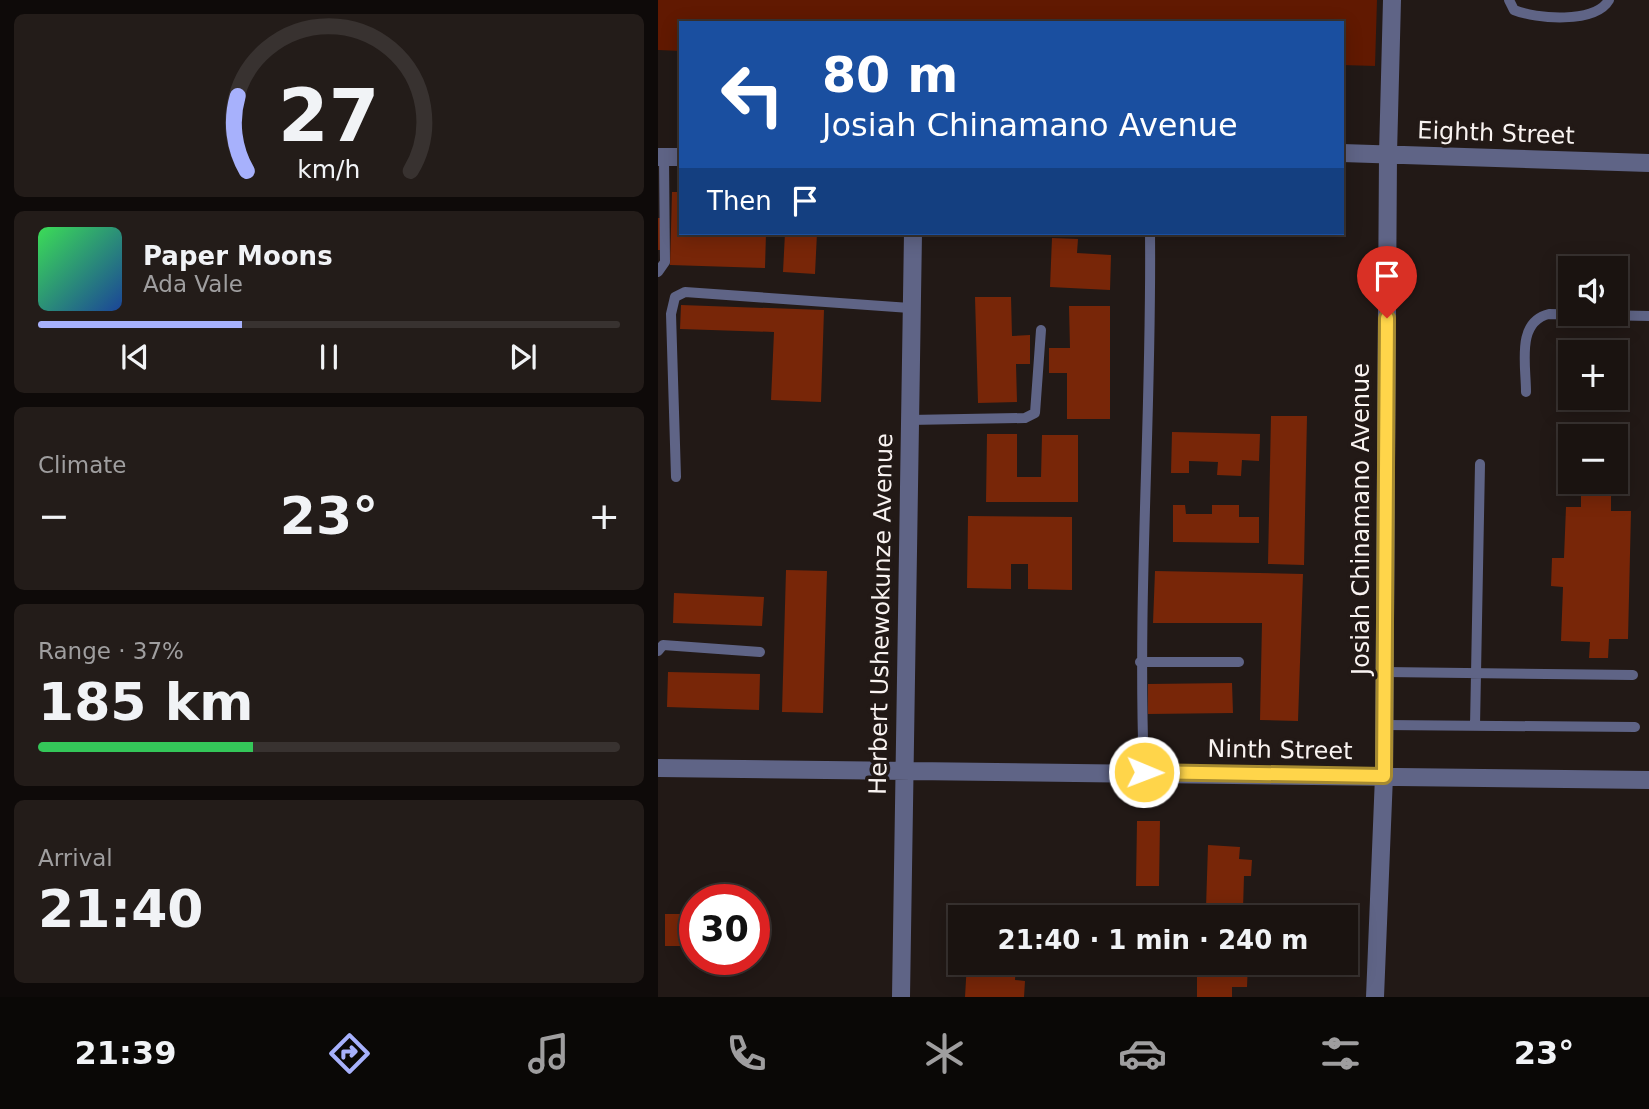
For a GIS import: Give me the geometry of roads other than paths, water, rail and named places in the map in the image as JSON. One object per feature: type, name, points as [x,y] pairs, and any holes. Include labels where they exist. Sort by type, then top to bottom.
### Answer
[{"type":"street","name":"Josiah Chinamano Avenue","points":[[1375,997],[1385,726],[1388,155],[1392,0]]},
{"type":"street","name":"Eighth Street","points":[[1344,153],[1649,163]]},
{"type":"street","name":"Herbert Ushewokunze Avenue","points":[[901,997],[912,235]]},
{"type":"street","name":"Ninth Street","points":[[658,768],[1649,780]]},
{"type":"lane","points":[[1509,0],[1514,9],[1530,16],[1588,16],[1605,6],[1608,0]]},
{"type":"lane","points":[[658,272],[665,262],[668,157]]},
{"type":"lane","points":[[1144,772],[1140,662],[1146,526],[1150,235]]},
{"type":"lane","points":[[676,477],[671,314],[675,297],[685,292],[909,307]]},
{"type":"lane","points":[[1526,392],[1527,329],[1536,317],[1549,314],[1649,316]]},
{"type":"lane","points":[[908,420],[1024,418],[1034,414],[1041,330]]},
{"type":"lane","points":[[1475,726],[1480,464]]},
{"type":"lane","points":[[658,651],[663,645],[760,652]]},
{"type":"lane","points":[[1140,662],[1239,662]]},
{"type":"lane","points":[[1385,672],[1633,676]]},
{"type":"lane","points":[[1385,726],[1635,727]]}]
